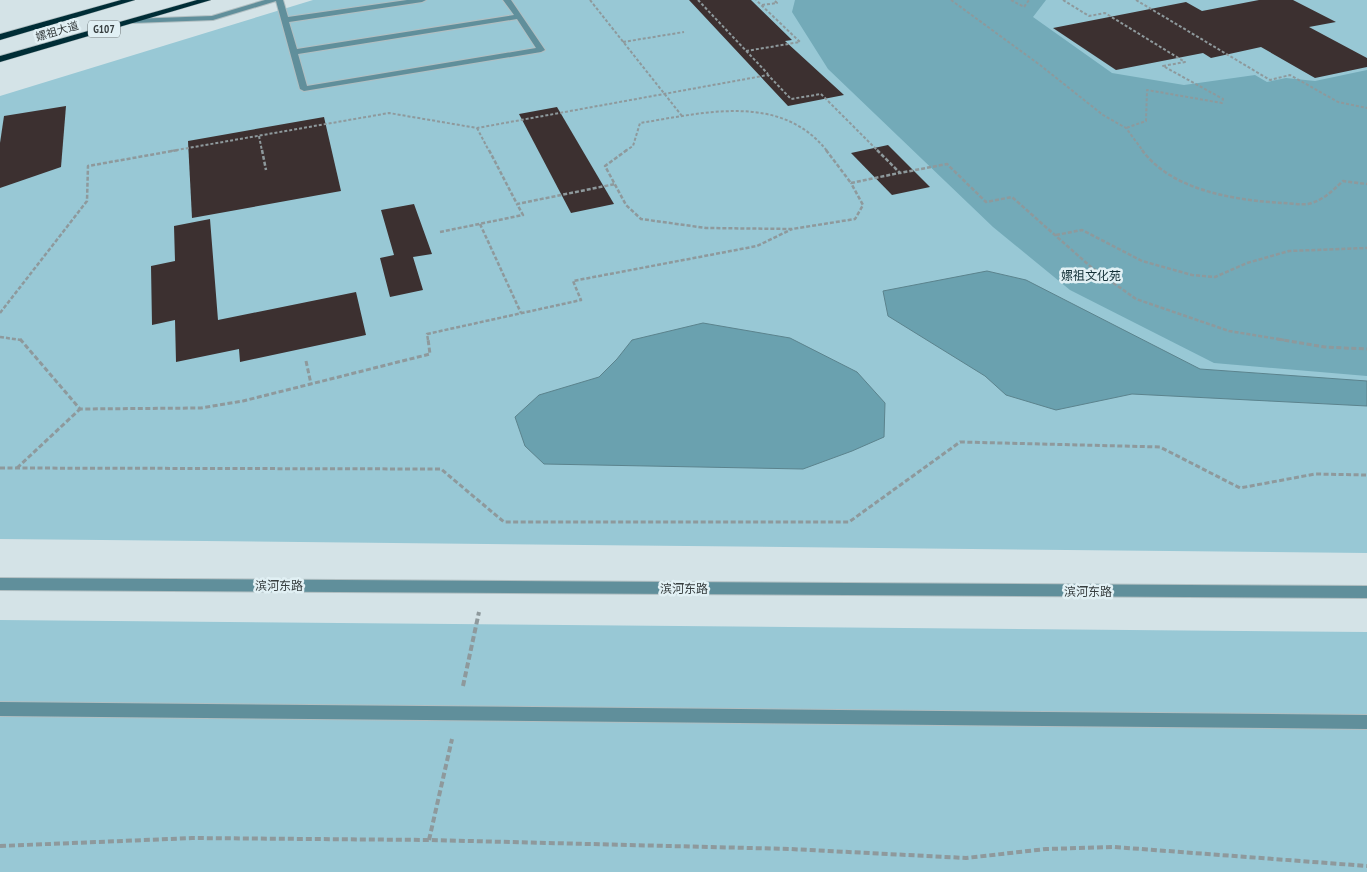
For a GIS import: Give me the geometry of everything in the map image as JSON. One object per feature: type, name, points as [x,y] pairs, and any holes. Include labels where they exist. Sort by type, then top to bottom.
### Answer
[{"type":"highway","name":"嫘祖大道","points":[[0,37],[131,0]]},
{"type":"highway","name":"嫘祖大道","points":[[0,59],[207,0]]},
{"type":"street","points":[[133,21],[213,18],[273,0]]},
{"type":"street","points":[[279,0],[304,89],[541,50],[507,0]]},
{"type":"street","points":[[284,20],[422,0]]},
{"type":"street","points":[[293,52],[518,17]]},
{"type":"street","name":"滨河东路","points":[[0,584],[1367,592]]},
{"type":"street","points":[[0,709],[1367,722]]},
{"type":"path","points":[[590,0],[682,116]]},
{"type":"path","points":[[698,0],[791,99],[821,94],[900,173]]},
{"type":"path","points":[[746,51],[800,42],[756,0]]},
{"type":"path","points":[[762,6],[777,3],[774,0]]},
{"type":"path","points":[[951,0],[1040,65],[1103,115],[1126,128],[1144,154],[1174,178],[1231,197],[1250,201],[1306,204],[1326,198],[1343,181],[1367,184]]},
{"type":"path","points":[[1011,0],[1024,7],[1029,0]]},
{"type":"path","points":[[1063,0],[1090,16],[1105,13],[1184,62],[1163,66],[1223,99],[1222,103],[1147,90],[1146,121],[1126,128]]},
{"type":"path","points":[[1136,0],[1270,80],[1290,75],[1338,102],[1367,108]]},
{"type":"path","points":[[623,42],[684,32]]},
{"type":"path","points":[[0,313],[87,201],[88,166],[388,112],[477,128],[768,75]]},
{"type":"path","points":[[749,110],[777,115],[818,140],[851,183],[863,205],[855,219],[792,229],[706,228],[641,219],[626,205],[605,166],[633,146],[640,123],[682,116],[714,111],[749,110]]},
{"type":"path","points":[[440,232],[523,215],[477,128]]},
{"type":"path","points":[[258,136],[266,170]]},
{"type":"path","points":[[851,183],[946,164],[986,202],[1012,197],[1091,267],[1136,299],[1229,331],[1326,347],[1367,350]]},
{"type":"path","points":[[517,204],[615,184]]},
{"type":"path","points":[[480,224],[522,313]]},
{"type":"path","points":[[17,468],[80,409],[201,408],[243,401],[430,354],[427,334],[581,300],[573,282],[757,246],[792,229]]},
{"type":"path","points":[[1056,236],[1082,230],[1142,261],[1192,276],[1214,277],[1247,263],[1289,251],[1367,248]]},
{"type":"path","points":[[0,338],[20,339],[80,409]]},
{"type":"path","points":[[306,361],[311,384]]},
{"type":"path","points":[[0,468],[441,469],[504,522],[849,522],[960,442],[1160,447],[1240,488],[1315,474],[1367,474]]},
{"type":"path","points":[[0,846],[192,838],[410,840],[790,849],[966,858],[1046,849],[1114,847],[1367,866]]},
{"type":"green space","name":"嫘祖文化苑","points":[[313,0],[1367,0],[1367,553],[0,539],[0,96]]},
{"type":"green space","points":[[795,0],[1046,0],[1033,17],[1112,73],[1184,85],[1255,75],[1267,82],[1286,78],[1315,81],[1367,70],[1367,376],[1214,363],[1070,290],[993,227],[828,69],[792,12]]},
{"type":"green space","points":[[0,620],[1367,632],[1367,872],[0,872]]},
{"type":"shaded area","points":[[987,271],[1026,280],[1200,369],[1367,381],[1367,406],[1132,394],[1056,410],[1006,395],[985,376],[888,316],[883,291]]},
{"type":"shaded area","points":[[703,323],[790,338],[857,372],[885,403],[884,437],[803,469],[544,464],[525,446],[515,417],[539,395],[599,377],[632,340]]},
{"type":"building","points":[[689,0],[751,0],[792,40],[785,41],[844,95],[788,106]]},
{"type":"building","points":[[1259,0],[1293,0],[1336,22],[1309,27],[1367,58],[1367,67],[1315,78],[1261,47],[1211,58],[1203,53],[1116,70],[1053,28],[1186,2],[1202,11]]},
{"type":"building","points":[[66,106],[61,167],[0,188],[0,143],[4,116]]},
{"type":"building","points":[[557,107],[614,204],[571,213],[519,114]]},
{"type":"building","points":[[324,117],[341,191],[192,218],[188,141]]},
{"type":"building","points":[[888,145],[930,187],[892,195],[851,153]]},
{"type":"building","points":[[414,204],[432,254],[413,257],[423,290],[390,297],[380,258],[394,255],[381,210]]},
{"type":"building","points":[[210,219],[218,320],[356,292],[366,335],[240,362],[239,349],[176,362],[175,320],[152,325],[151,266],[175,261],[174,226]]}]
